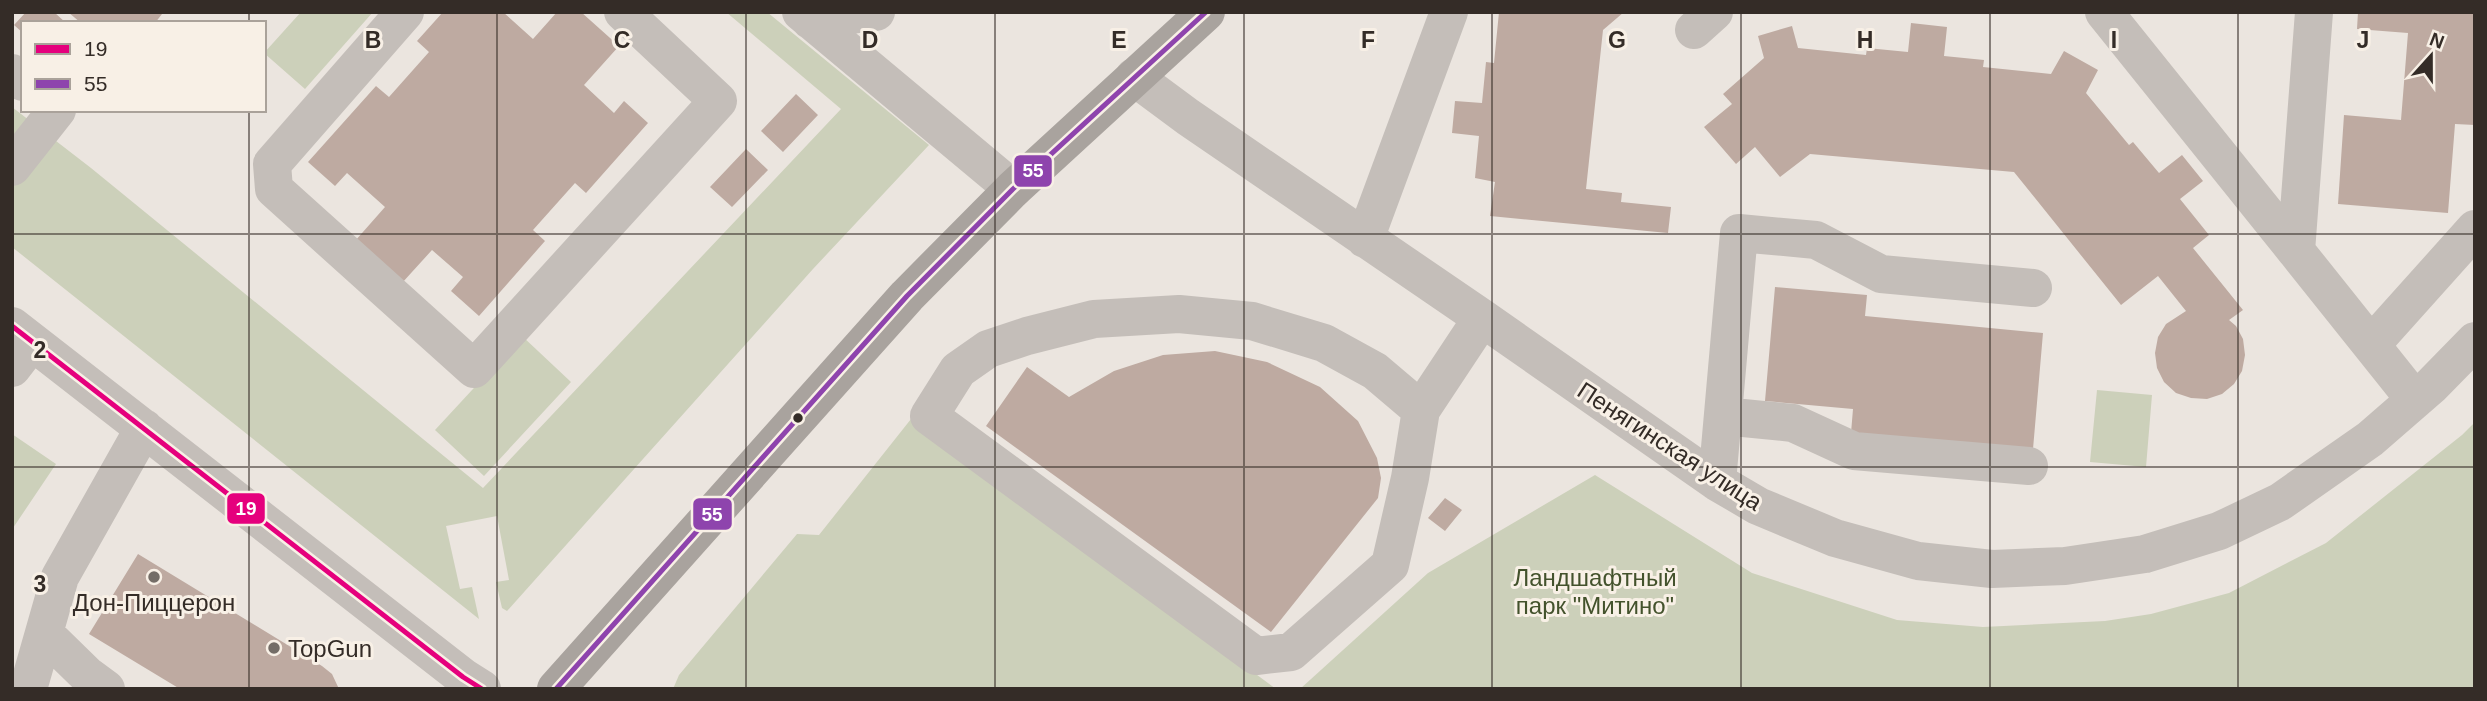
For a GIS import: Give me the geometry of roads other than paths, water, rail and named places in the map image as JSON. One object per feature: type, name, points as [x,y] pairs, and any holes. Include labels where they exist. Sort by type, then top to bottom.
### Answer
[{"type":"main road","points":[[556,689],[898,307],[1013,189],[1206,12]]},
{"type":"street","points":[[405,12],[272,164],[274,190],[474,369],[718,101],[623,12]]},
{"type":"street","points":[[806,16],[876,12]]},
{"type":"street","points":[[1365,239],[1449,12]]},
{"type":"street","points":[[2104,12],[2416,400]]},
{"type":"street","points":[[2296,250],[2314,12]]},
{"type":"street","points":[[806,16],[1013,189]]},
{"type":"street","name":"Пенягинская улица","points":[[1135,76],[1188,117],[1717,482],[1758,506],[1835,538],[1919,561],[1992,569],[2065,566],[2145,554],[2220,531],[2280,502],[2370,439],[2416,400],[2475,341]]},
{"type":"street","points":[[12,167],[55,112]]},
{"type":"street","points":[[2371,345],[2475,229]]},
{"type":"street","points":[[1717,482],[1739,233],[1816,240],[1881,274],[2033,288]]},
{"type":"street","points":[[1421,410],[1374,371],[1324,343],[1252,321],[1179,314],[1094,319],[1027,335],[988,349],[958,370],[929,416],[1256,656],[1291,652],[1390,565],[1421,410],[1482,318]]},
{"type":"street","points":[[19,345],[144,428],[416,641],[482,689]]},
{"type":"street","points":[[1723,416],[1793,423],[1854,450],[2029,466]]},
{"type":"street","points":[[28,689],[60,577],[144,428]]},
{"type":"street","points":[[44,633],[57,648],[106,689]]},
{"type":"place","name":"Дон-Пиццерон","points":[[154,577]]},
{"type":"place","name":"TopGun","points":[[274,648]]},
{"type":"park label","name":"Ландшафтный парк \"Митино\"","points":[[1595,591]]}]
